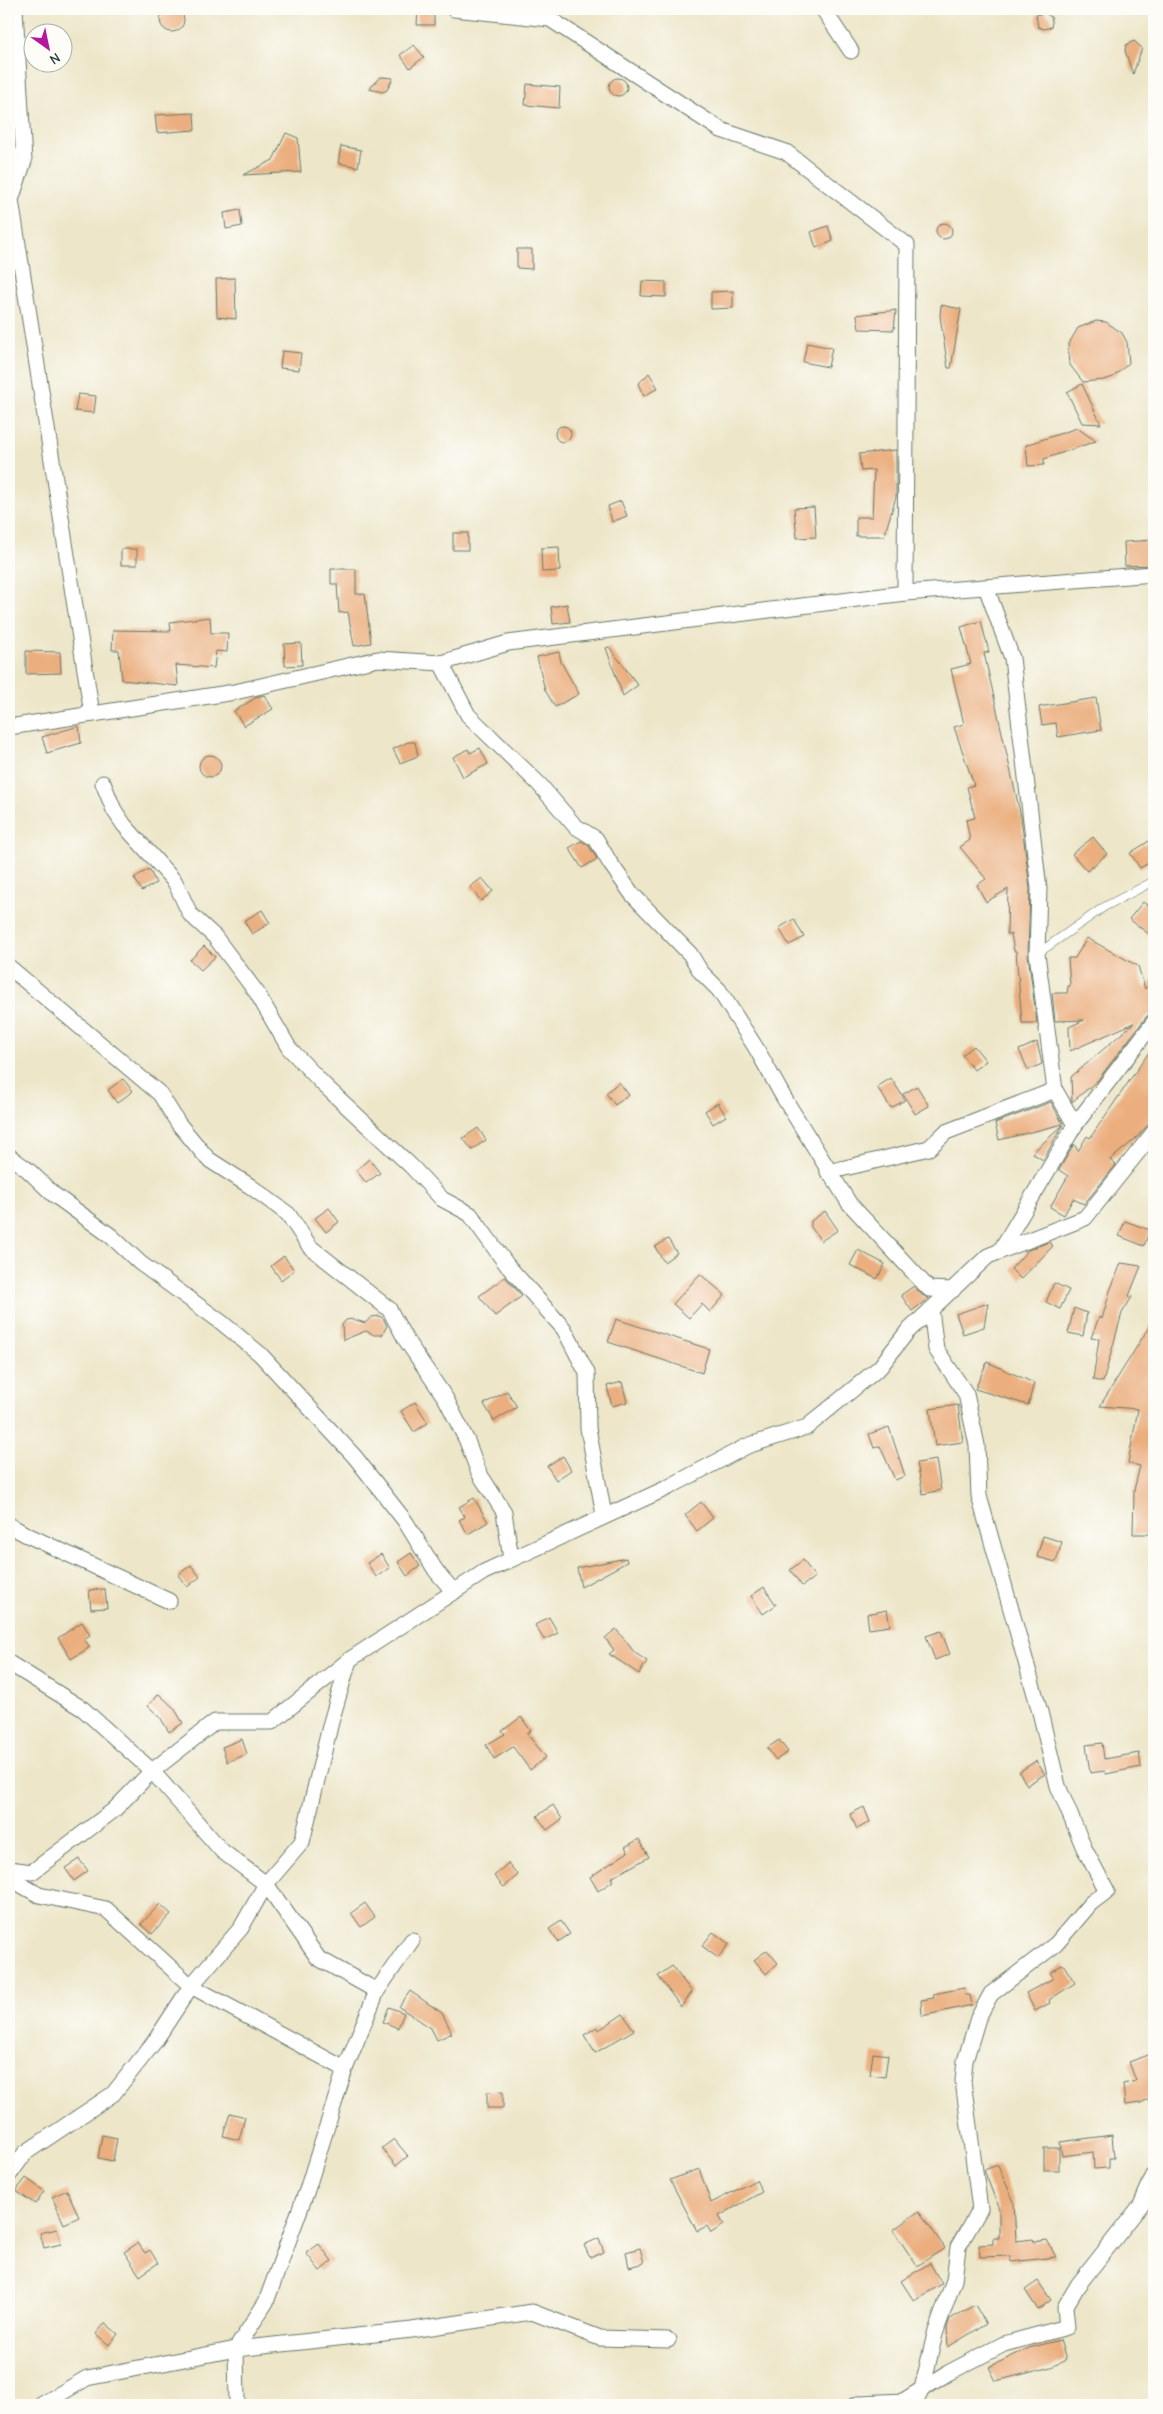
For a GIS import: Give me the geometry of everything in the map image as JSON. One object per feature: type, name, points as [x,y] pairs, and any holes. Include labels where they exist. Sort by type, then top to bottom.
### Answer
[{"type":"street","points":[[15,9],[24,161],[11,200],[92,714]]},
{"type":"street","points":[[454,9],[550,19],[721,130],[786,152],[907,246],[905,593]]},
{"type":"street","points":[[823,9],[851,51]]},
{"type":"street","points":[[9,156],[24,161]]},
{"type":"street","points":[[9,727],[235,692],[378,659],[441,663],[508,643],[905,593],[1154,574]]},
{"type":"street","points":[[986,587],[1012,658],[1039,889],[1037,954],[1055,1090],[1075,1125]]},
{"type":"street","points":[[441,663],[468,715],[539,784],[575,826],[596,839],[632,894],[690,954],[701,972],[719,990],[756,1048],[828,1172],[849,1203],[929,1289],[952,1290]]},
{"type":"street","points":[[104,783],[114,810],[124,825],[175,882],[190,914],[215,937],[257,993],[289,1048],[324,1085],[411,1166],[442,1199],[470,1214],[506,1265],[564,1329],[587,1373],[588,1428],[604,1515]]},
{"type":"street","points":[[9,967],[160,1094],[178,1123],[208,1159],[288,1214],[310,1247],[390,1309],[406,1340],[446,1399],[467,1440],[480,1473],[504,1512],[511,1559]]},
{"type":"street","points":[[1000,1251],[1075,1125],[1154,1022]]},
{"type":"street","points":[[828,1172],[929,1148],[946,1132],[1055,1090]]},
{"type":"street","points":[[9,1869],[32,1872],[114,1810],[152,1771],[215,1722],[272,1722],[349,1660],[484,1572],[604,1515],[667,1488],[747,1446],[807,1427],[880,1367],[907,1332],[988,1256],[1085,1218],[1154,1132]]},
{"type":"street","points":[[9,1156],[28,1170],[53,1194],[111,1236],[140,1263],[198,1304],[260,1354],[355,1457],[404,1520],[436,1571],[454,1592]]},
{"type":"street","points":[[914,2405],[922,2390],[935,2334],[954,2280],[958,2247],[980,2209],[963,2081],[965,2060],[978,2018],[990,1994],[1056,1944],[1091,1903],[1107,1891],[1084,1848],[1058,1786],[1040,1712],[979,1496],[977,1445],[966,1394],[936,1349],[932,1310]]},
{"type":"street","points":[[9,1525],[169,1601]]},
{"type":"street","points":[[9,2175],[26,2153],[113,2094],[155,2041],[191,1986],[241,1928],[266,1884],[302,1842],[331,1722],[349,1660]]},
{"type":"street","points":[[9,1663],[83,1709],[152,1771],[222,1850],[266,1884],[318,1958],[377,1991]]},
{"type":"street","points":[[9,1878],[39,1896],[106,1910],[191,1986],[345,2069]]},
{"type":"street","points":[[236,2405],[236,2349],[266,2302],[307,2190],[345,2069],[377,1991],[412,1940]]},
{"type":"street","points":[[855,2405],[903,2401],[1004,2344],[1067,2327],[1065,2307],[1078,2285],[1141,2205],[1154,2175]]},
{"type":"street","points":[[42,2405],[87,2378],[236,2349],[412,2330],[532,2312],[600,2338],[668,2340]]},
{"type":"lane","points":[[1037,954],[1104,907],[1154,881]]},
{"type":"building","points":[[172,8],[180,12],[184,20],[180,28],[172,32],[164,28],[160,20],[164,12]]},
{"type":"building","points":[[418,9],[434,9],[434,25],[417,25]]},
{"type":"building","points":[[1045,13],[1051,17],[1052,22],[1051,27],[1044,29],[1038,27],[1036,15]]},
{"type":"building","points":[[1134,41],[1142,48],[1133,74],[1125,51],[1126,45]]},
{"type":"building","points":[[414,45],[424,57],[410,68],[400,55]]},
{"type":"building","points":[[379,78],[393,78],[387,90],[383,92],[369,89]]},
{"type":"building","points":[[614,78],[622,78],[627,83],[625,94],[614,96],[609,91],[609,83]]},
{"type":"building","points":[[527,84],[560,87],[559,108],[525,105]]},
{"type":"building","points":[[194,113],[195,130],[157,133],[155,115]]},
{"type":"building","points":[[286,133],[298,138],[301,172],[243,175],[273,160]]},
{"type":"building","points":[[341,146],[361,150],[358,167],[338,163]]},
{"type":"building","points":[[240,210],[242,226],[226,229],[224,213]]},
{"type":"building","points":[[941,223],[947,223],[952,228],[950,237],[941,239],[936,234],[936,228]]},
{"type":"building","points":[[828,226],[833,241],[816,248],[811,232]]},
{"type":"building","points":[[517,249],[532,249],[532,269],[517,268]]},
{"type":"building","points":[[235,278],[236,319],[217,317],[216,279]]},
{"type":"building","points":[[642,281],[666,282],[666,297],[641,296]]},
{"type":"building","points":[[733,291],[733,308],[711,309],[711,292]]},
{"type":"building","points":[[941,305],[961,309],[951,368],[948,368],[940,316]]},
{"type":"building","points":[[896,310],[894,330],[859,329],[857,315]]},
{"type":"building","points":[[1096,321],[1106,322],[1122,333],[1127,342],[1129,363],[1113,377],[1083,382],[1070,365],[1068,345],[1078,328]]},
{"type":"building","points":[[807,343],[832,348],[828,367],[803,362]]},
{"type":"building","points":[[282,351],[301,353],[299,370],[280,368]]},
{"type":"building","points":[[649,373],[658,388],[644,396],[638,384]]},
{"type":"building","points":[[1082,384],[1101,424],[1082,423],[1067,392]]},
{"type":"building","points":[[78,394],[96,396],[94,413],[75,411]]},
{"type":"building","points":[[563,426],[569,428],[571,434],[569,440],[563,442],[557,440],[555,434],[557,428]]},
{"type":"building","points":[[1077,428],[1096,441],[1044,459],[1044,465],[1028,466],[1026,445]]},
{"type":"building","points":[[896,450],[896,497],[884,536],[856,536],[856,517],[872,517],[874,470],[861,471],[859,454]]},
{"type":"building","points":[[621,501],[627,516],[612,522],[608,506]]},
{"type":"building","points":[[814,507],[816,537],[797,538],[794,508]]},
{"type":"building","points":[[453,533],[468,533],[468,550],[453,550]]},
{"type":"building","points":[[1154,540],[1154,565],[1125,566],[1124,542]]},
{"type":"building","points":[[559,547],[560,571],[542,572],[541,548]]},
{"type":"building","points":[[121,549],[137,549],[137,565],[121,565]]},
{"type":"building","points":[[331,569],[356,569],[356,594],[365,594],[371,643],[354,646],[348,612],[339,613],[337,584],[331,584]]},
{"type":"building","points":[[567,604],[570,622],[553,624],[551,607]]},
{"type":"building","points":[[210,617],[211,633],[228,633],[227,652],[216,651],[214,668],[176,665],[178,686],[122,680],[119,650],[112,650],[113,630],[171,631],[170,622]]},
{"type":"building","points":[[981,621],[989,652],[984,653],[1021,817],[1030,889],[1028,955],[1037,1023],[1022,1023],[1016,951],[1014,951],[1011,934],[1007,934],[1008,889],[986,902],[977,885],[986,879],[960,847],[970,840],[966,820],[975,818],[967,787],[974,785],[954,727],[964,724],[951,669],[971,664],[961,627]]},
{"type":"building","points":[[301,643],[302,665],[285,666],[284,644]]},
{"type":"building","points":[[609,647],[638,685],[623,696],[606,648]]},
{"type":"building","points":[[26,651],[60,652],[61,673],[26,674]]},
{"type":"building","points":[[559,652],[561,662],[579,694],[555,707],[545,690],[537,657]]},
{"type":"building","points":[[264,695],[273,709],[244,726],[234,711],[257,697]]},
{"type":"building","points":[[1096,698],[1101,730],[1058,737],[1056,723],[1042,725],[1039,707]]},
{"type":"building","points":[[79,726],[81,743],[47,753],[42,737]]},
{"type":"building","points":[[408,742],[415,742],[418,756],[400,763],[393,749]]},
{"type":"building","points":[[480,748],[488,764],[463,777],[453,757],[468,749],[470,753]]},
{"type":"building","points":[[210,755],[218,758],[221,766],[218,774],[210,777],[202,774],[199,766],[202,758]]},
{"type":"building","points":[[1093,837],[1107,854],[1087,871],[1072,854]]},
{"type":"building","points":[[1154,838],[1154,860],[1140,868],[1130,853]]},
{"type":"building","points":[[581,841],[589,846],[597,859],[582,868],[569,848]]},
{"type":"building","points":[[149,869],[156,883],[142,891],[134,878]]},
{"type":"building","points":[[482,878],[493,891],[481,901],[470,887]]},
{"type":"building","points":[[1143,902],[1154,910],[1154,938],[1129,919]]},
{"type":"building","points":[[262,910],[270,923],[252,934],[244,921]]},
{"type":"building","points":[[794,919],[804,937],[789,945],[779,928]]},
{"type":"building","points":[[1087,938],[1138,966],[1145,989],[1154,978],[1154,1013],[1147,1016],[1097,1081],[1072,1102],[1071,1077],[1134,1023],[1070,1051],[1069,1027],[1084,1020],[1055,1021],[1052,993],[1067,993],[1068,986],[1070,986],[1068,958],[1075,958]]},
{"type":"building","points":[[204,946],[215,957],[201,970],[190,960]]},
{"type":"building","points":[[1037,1042],[1042,1064],[1028,1070],[1019,1050]]},
{"type":"building","points":[[1154,1045],[1154,1122],[1147,1126],[1110,1160],[1116,1165],[1084,1204],[1073,1199],[1064,1215],[1050,1207],[1068,1176],[1059,1170],[1074,1144],[1078,1151],[1087,1136],[1090,1138]]},
{"type":"building","points":[[974,1046],[986,1061],[974,1070],[962,1055]]},
{"type":"building","points":[[891,1078],[905,1100],[891,1108],[877,1087]]},
{"type":"building","points":[[123,1079],[133,1091],[117,1103],[108,1090]]},
{"type":"building","points":[[619,1082],[629,1095],[615,1105],[606,1093]]},
{"type":"building","points":[[917,1086],[929,1106],[915,1114],[903,1094]]},
{"type":"building","points":[[1051,1102],[1063,1124],[999,1140],[995,1123]]},
{"type":"building","points":[[718,1103],[726,1116],[713,1124],[705,1111]]},
{"type":"building","points":[[1063,1125],[1043,1160],[1032,1153]]},
{"type":"building","points":[[478,1128],[486,1140],[472,1150],[463,1138]]},
{"type":"building","points":[[369,1159],[380,1173],[366,1183],[356,1170]]},
{"type":"building","points":[[329,1208],[339,1222],[326,1232],[315,1218]]},
{"type":"building","points":[[825,1211],[838,1230],[821,1241],[811,1227],[811,1221]]},
{"type":"building","points":[[1125,1221],[1150,1230],[1144,1246],[1119,1236]]},
{"type":"building","points":[[668,1239],[677,1253],[664,1262],[655,1247]]},
{"type":"building","points":[[1049,1242],[1053,1246],[1021,1279],[1011,1269],[1028,1250]]},
{"type":"building","points":[[858,1250],[885,1264],[877,1279],[850,1265]]},
{"type":"building","points":[[284,1256],[294,1270],[281,1280],[271,1266]]},
{"type":"building","points":[[1121,1263],[1141,1266],[1129,1296],[1132,1297],[1122,1313],[1103,1382],[1093,1380],[1099,1339],[1091,1338],[1099,1317],[1102,1319]]},
{"type":"building","points":[[700,1274],[725,1295],[710,1312],[702,1304],[689,1318],[673,1304]]},
{"type":"building","points":[[505,1277],[522,1296],[495,1316],[479,1296]]},
{"type":"building","points":[[1054,1283],[1069,1290],[1060,1309],[1046,1302]]},
{"type":"building","points":[[914,1286],[922,1295],[929,1298],[912,1311],[901,1295]]},
{"type":"building","points":[[988,1303],[984,1327],[963,1334],[956,1314]]},
{"type":"building","points":[[1074,1308],[1087,1313],[1083,1336],[1068,1333]]},
{"type":"building","points":[[379,1316],[383,1318],[387,1326],[382,1335],[374,1335],[366,1331],[343,1340],[342,1325],[346,1320],[353,1319],[365,1323],[372,1317]]},
{"type":"building","points":[[616,1319],[709,1349],[702,1373],[608,1342]]},
{"type":"building","points":[[1154,1319],[1154,1534],[1133,1534],[1134,1490],[1140,1466],[1128,1463],[1138,1409],[1100,1406]]},
{"type":"building","points":[[987,1362],[1034,1383],[1028,1405],[975,1389]]},
{"type":"building","points":[[622,1382],[627,1402],[612,1406],[607,1386]]},
{"type":"building","points":[[507,1391],[517,1407],[494,1421],[484,1404]]},
{"type":"building","points":[[415,1402],[428,1423],[414,1432],[401,1411]]},
{"type":"building","points":[[958,1405],[963,1442],[935,1446],[930,1409]]},
{"type":"building","points":[[889,1427],[905,1476],[895,1480],[880,1446],[874,1448],[869,1434]]},
{"type":"building","points":[[563,1456],[571,1470],[556,1480],[547,1466]]},
{"type":"building","points":[[936,1460],[941,1490],[923,1494],[917,1463]]},
{"type":"building","points":[[474,1498],[488,1522],[468,1534],[459,1520],[465,1517],[459,1507]]},
{"type":"building","points":[[701,1502],[713,1518],[697,1531],[685,1515]]},
{"type":"building","points":[[1043,1536],[1062,1542],[1056,1562],[1037,1557]]},
{"type":"building","points":[[411,1553],[420,1566],[407,1576],[398,1562]]},
{"type":"building","points":[[381,1554],[390,1568],[376,1577],[367,1563]]},
{"type":"building","points":[[626,1558],[627,1562],[581,1587],[577,1568]]},
{"type":"building","points":[[803,1560],[815,1577],[802,1586],[790,1570]]},
{"type":"building","points":[[191,1565],[200,1577],[187,1587],[178,1575]]},
{"type":"building","points":[[764,1587],[776,1605],[763,1614],[751,1596]]},
{"type":"building","points":[[105,1589],[107,1608],[91,1609],[89,1590]]},
{"type":"building","points":[[887,1610],[890,1626],[869,1629],[867,1614]]},
{"type":"building","points":[[549,1617],[558,1633],[544,1640],[535,1625]]},
{"type":"building","points":[[82,1622],[90,1635],[84,1639],[90,1647],[71,1659],[58,1638]]},
{"type":"building","points":[[616,1629],[635,1653],[647,1661],[639,1674],[609,1654],[614,1650],[605,1638]]},
{"type":"building","points":[[941,1631],[950,1654],[935,1660],[926,1636]]},
{"type":"building","points":[[159,1694],[174,1708],[183,1723],[169,1732],[160,1717],[148,1706]]},
{"type":"building","points":[[521,1717],[531,1731],[527,1734],[546,1757],[530,1770],[513,1747],[494,1759],[486,1745],[505,1734],[502,1731]]},
{"type":"building","points":[[242,1739],[247,1754],[227,1762],[222,1747]]},
{"type":"building","points":[[779,1740],[788,1752],[776,1760],[767,1748]]},
{"type":"building","points":[[1102,1743],[1104,1759],[1139,1753],[1141,1767],[1106,1774],[1105,1771],[1090,1773],[1086,1745]]},
{"type":"building","points":[[1036,1761],[1045,1774],[1027,1785],[1019,1772]]},
{"type":"building","points":[[553,1805],[562,1819],[547,1830],[537,1816]]},
{"type":"building","points":[[864,1807],[870,1822],[857,1829],[850,1814]]},
{"type":"building","points":[[639,1839],[649,1857],[611,1878],[613,1881],[598,1891],[590,1877],[628,1852],[625,1847]]},
{"type":"building","points":[[79,1859],[88,1871],[74,1881],[65,1868]]},
{"type":"building","points":[[508,1863],[518,1875],[504,1887],[494,1876]]},
{"type":"building","points":[[365,1903],[375,1917],[361,1927],[351,1913]]},
{"type":"building","points":[[160,1904],[171,1914],[152,1934],[141,1924]]},
{"type":"building","points":[[561,1921],[570,1934],[558,1942],[549,1929]]},
{"type":"building","points":[[713,1932],[729,1944],[718,1958],[702,1946]]},
{"type":"building","points":[[767,1950],[778,1963],[766,1974],[754,1960]]},
{"type":"building","points":[[1063,1964],[1075,1983],[1049,2000],[1050,2003],[1035,2011],[1026,1993],[1054,1978],[1050,1973]]},
{"type":"building","points":[[672,1966],[692,1992],[681,2007],[658,1976]]},
{"type":"building","points":[[964,1988],[965,1995],[970,1995],[972,2005],[922,2016],[921,2000],[934,1998],[933,1994]]},
{"type":"building","points":[[410,1991],[442,2013],[452,2033],[437,2040],[431,2028],[399,2007]]},
{"type":"building","points":[[389,2007],[404,2013],[398,2028],[383,2022]]},
{"type":"building","points":[[623,2014],[634,2030],[595,2053],[584,2035],[597,2027],[599,2030]]},
{"type":"building","points":[[873,2053],[888,2055],[885,2077],[870,2075]]},
{"type":"building","points":[[1154,2053],[1154,2096],[1141,2103],[1125,2105],[1123,2084],[1136,2081],[1129,2062]]},
{"type":"building","points":[[503,2091],[503,2108],[487,2108],[487,2092]]},
{"type":"building","points":[[230,2113],[245,2117],[239,2140],[223,2136]]},
{"type":"building","points":[[102,2135],[117,2138],[113,2161],[98,2158]]},
{"type":"building","points":[[1112,2135],[1114,2158],[1109,2158],[1109,2168],[1094,2169],[1093,2152],[1062,2156],[1060,2142]]},
{"type":"building","points":[[394,2139],[408,2156],[396,2166],[382,2148]]},
{"type":"building","points":[[1044,2148],[1059,2148],[1059,2170],[1044,2170]]},
{"type":"building","points":[[998,2165],[1014,2202],[1016,2241],[1033,2239],[1034,2242],[1047,2240],[1056,2257],[1011,2262],[1010,2256],[980,2257],[979,2245],[993,2244],[993,2238],[999,2238],[999,2209],[984,2170]]},
{"type":"building","points":[[699,2169],[711,2203],[756,2180],[762,2192],[719,2216],[724,2225],[711,2233],[707,2226],[697,2231],[670,2180]]},
{"type":"building","points":[[26,2178],[44,2191],[35,2204],[16,2191]]},
{"type":"building","points":[[67,2190],[79,2217],[64,2224],[52,2197]]},
{"type":"building","points":[[919,2211],[945,2248],[917,2266],[893,2230]]},
{"type":"building","points":[[57,2229],[61,2244],[44,2248],[40,2233]]},
{"type":"building","points":[[599,2238],[604,2252],[590,2258],[584,2245]]},
{"type":"building","points":[[138,2243],[145,2253],[150,2250],[158,2263],[140,2276],[124,2252]]},
{"type":"building","points":[[319,2244],[332,2261],[320,2271],[306,2253]]},
{"type":"building","points":[[640,2248],[644,2263],[629,2267],[626,2252]]},
{"type":"building","points":[[930,2263],[942,2284],[914,2301],[901,2281]]},
{"type":"building","points":[[1038,2281],[1051,2300],[1038,2310],[1025,2290]]},
{"type":"building","points":[[975,2305],[986,2324],[948,2347],[947,2327],[950,2319]]},
{"type":"building","points":[[105,2323],[118,2334],[109,2345],[96,2334]]},
{"type":"building","points":[[1060,2340],[1066,2360],[1051,2367],[996,2381],[989,2367],[1029,2348]]}]
